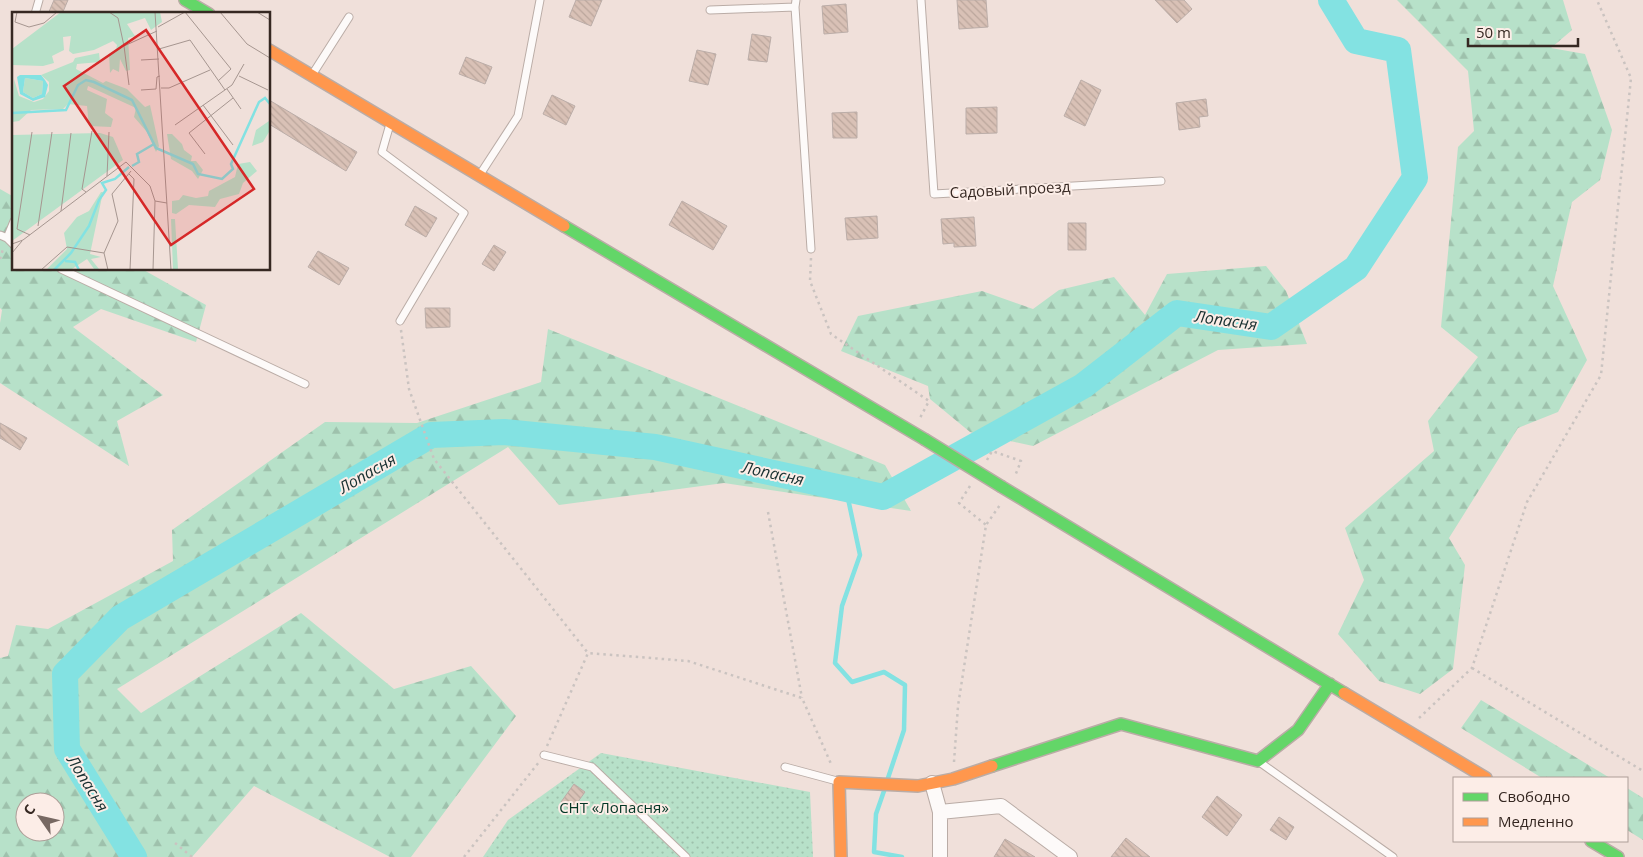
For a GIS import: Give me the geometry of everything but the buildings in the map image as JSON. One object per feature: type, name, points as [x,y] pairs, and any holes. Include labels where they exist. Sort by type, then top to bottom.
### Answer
[{"type":"street","points":[[185,0],[197,3],[207,12]]},
{"type":"street","points":[[270,51],[924,439],[1484,777]]},
{"type":"street","points":[[841,857],[839,782],[925,785],[953,779],[1121,724],[1258,761],[1298,730],[1330,684]]},
{"type":"street","points":[[925,785],[940,812],[940,857]]},
{"type":"street","points":[[940,812],[1001,806],[1070,857]]},
{"type":"street","points":[[1593,842],[1618,857]]},
{"type":"lane","points":[[479,176],[518,116],[540,0]]},
{"type":"lane","name":"Садовый проезд","points":[[921,0],[934,194],[1161,180]]},
{"type":"lane","points":[[710,10],[796,4],[811,249]]},
{"type":"lane","points":[[312,76],[349,17]]},
{"type":"lane","points":[[390,123],[382,152],[464,213],[400,321]]},
{"type":"lane","points":[[3,237],[12,224]]},
{"type":"lane","points":[[63,270],[305,384]]},
{"type":"lane","points":[[544,755],[592,767],[686,857]]},
{"type":"lane","points":[[1258,761],[1393,857]]},
{"type":"lane","points":[[785,767],[839,782]]},
{"type":"path","points":[[1405,730],[1472,668],[1527,502],[1601,375],[1631,78],[1597,0]]},
{"type":"path","points":[[811,249],[810,280],[831,334],[929,401],[918,421]]},
{"type":"path","points":[[400,321],[409,389],[434,459],[588,653],[688,661],[802,698]]},
{"type":"path","points":[[953,779],[958,706],[986,525],[1002,502]]},
{"type":"path","points":[[768,512],[802,698],[839,782]]},
{"type":"path","points":[[464,857],[544,755],[588,653]]},
{"type":"path","points":[[1472,668],[1643,771]]},
{"type":"path","points":[[174,843],[192,857]]},
{"type":"green space","points":[[1397,0],[1563,0],[1572,30],[1551,48],[1585,54],[1612,130],[1600,180],[1572,202],[1553,286],[1587,360],[1558,412],[1518,428],[1449,538],[1465,565],[1453,669],[1420,694],[1379,681],[1338,634],[1364,580],[1345,528],[1434,451],[1428,421],[1478,357],[1441,327],[1458,147],[1474,131],[1468,71]]},
{"type":"green space","points":[[0,189],[12,196],[12,270],[144,270],[206,305],[196,342],[101,309],[73,327],[163,395],[117,421],[129,466],[0,383],[0,323],[2,310],[0,308]]},
{"type":"green space","points":[[1266,266],[1286,291],[1307,344],[1218,350],[1033,446],[970,432],[930,399],[928,386],[841,351],[858,316],[982,291],[1033,309],[1059,290],[1114,277],[1145,315],[1167,274]]},
{"type":"green space","points":[[548,329],[885,465],[911,511],[724,483],[559,505],[508,447],[117,689],[141,713],[301,613],[394,689],[471,666],[516,716],[411,857],[390,857],[254,786],[192,857],[0,857],[0,658],[8,656],[16,625],[48,629],[173,561],[172,530],[325,422],[417,423],[541,382]]},
{"type":"green space","points":[[1481,700],[1608,777],[1540,777],[1461,728]]},
{"type":"green space","name":"СНТ «Лопасня»","points":[[601,753],[810,792],[813,857],[483,857],[508,820]]},
{"type":"green space","points":[[1628,789],[1643,798],[1643,840],[1628,831]]},
{"type":"waterway","name":"Лопасня","points":[[134,857],[67,749],[65,674],[120,618],[431,435],[504,432],[655,447],[883,497],[1083,386],[1177,313],[1271,327],[1356,268],[1415,178],[1398,50],[1356,41],[1331,0]]},
{"type":"waterway","points":[[846,489],[860,555],[842,606],[835,663],[852,682],[884,672],[905,685],[904,730],[887,781]]},
{"type":"waterway","points":[[884,791],[876,814],[874,852],[902,857]]},
{"type":"traffic: fast","points":[[185,0],[206,12]]},
{"type":"traffic: fast","points":[[564,226],[924,439]]},
{"type":"traffic: fast","points":[[924,439],[1002,487]]},
{"type":"traffic: fast","points":[[1002,487],[1344,693]]},
{"type":"traffic: fast","points":[[992,766],[1121,724],[1258,761],[1298,730],[1330,684]]},
{"type":"traffic: fast","points":[[1593,842],[1618,857]]},
{"type":"traffic: slow","points":[[270,51],[564,226]]},
{"type":"traffic: slow","points":[[1344,693],[1484,777]]},
{"type":"traffic: slow","points":[[841,857],[839,782],[918,786],[953,779],[992,766]]}]
